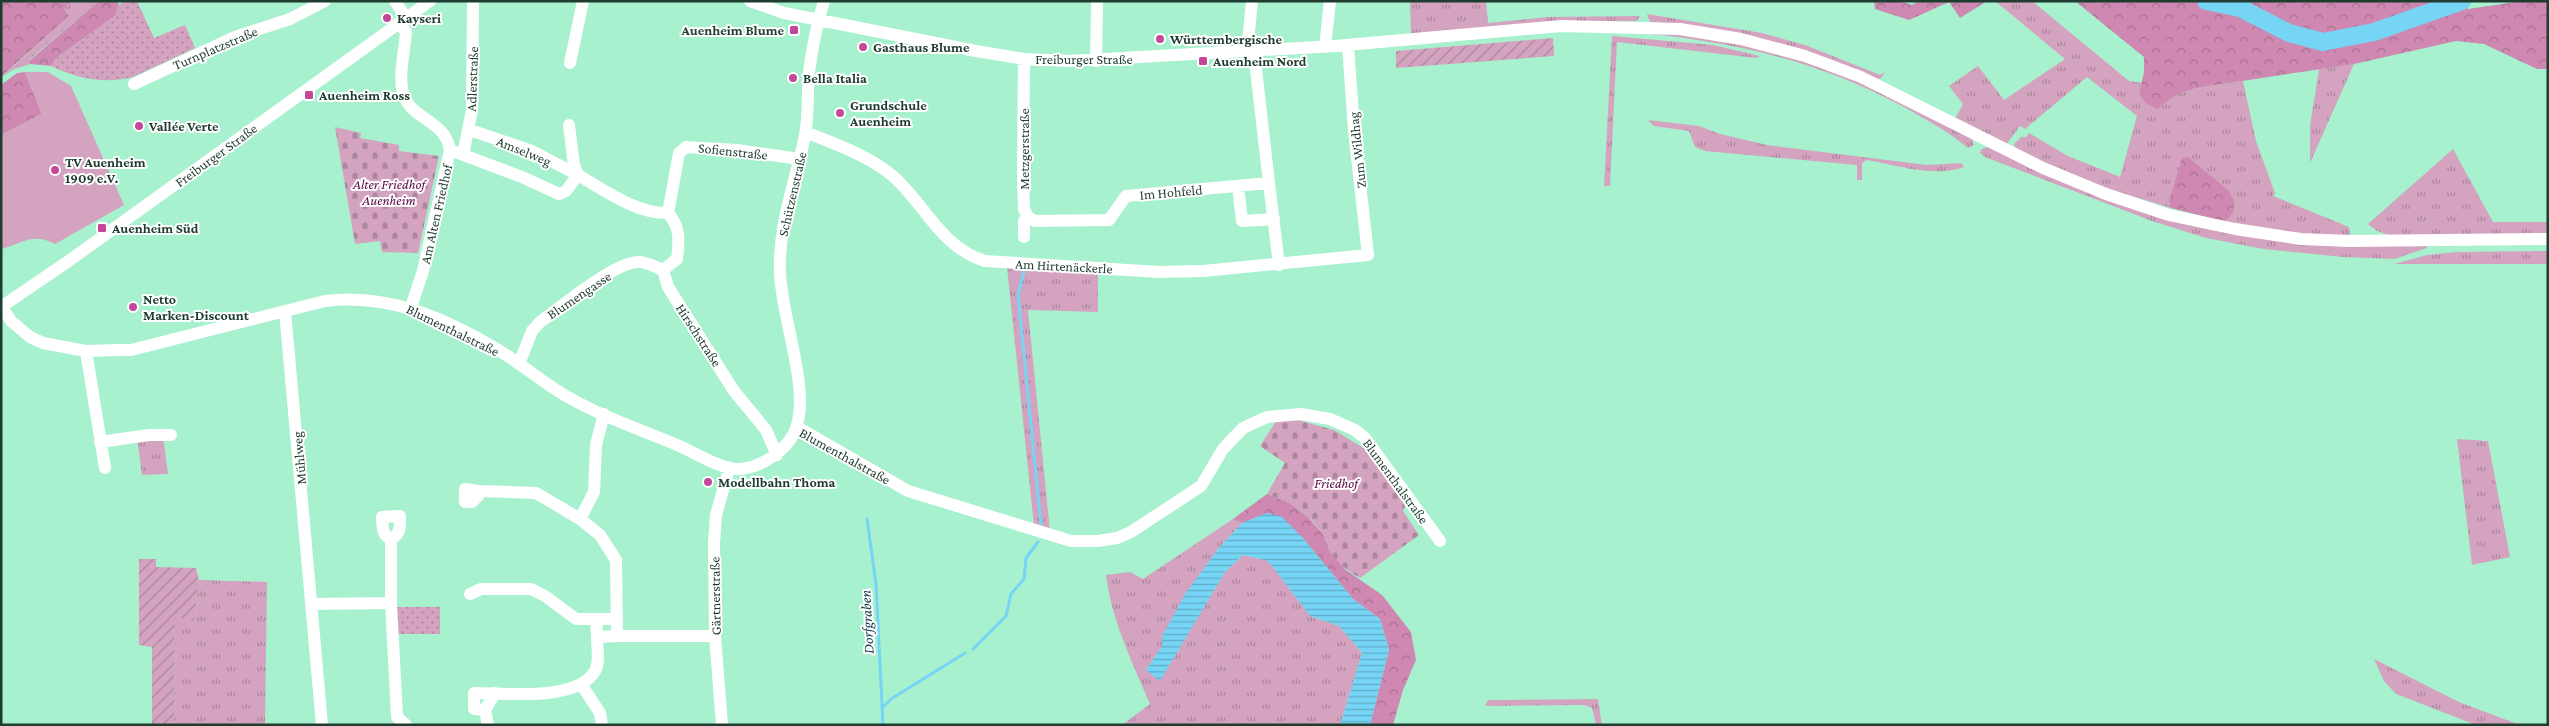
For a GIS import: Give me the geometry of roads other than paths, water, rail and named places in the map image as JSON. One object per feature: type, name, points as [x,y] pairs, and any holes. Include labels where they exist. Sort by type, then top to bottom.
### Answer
[{"type":"street","name":"Turnplatzstraße","points":[[134,84],[235,37],[290,19],[325,1]]},
{"type":"street","name":"Am Alten Friedhof","points":[[395,1],[406,32],[403,93],[411,107],[442,130],[450,150],[423,271],[412,307]]},
{"type":"street","name":"Freiburger Straße","points":[[1,307],[70,260],[430,1]]},
{"type":"street","name":"Adlerstraße","points":[[463,155],[470,130],[473,78],[473,1]]},
{"type":"street","points":[[570,63],[583,1]]},
{"type":"street","name":"Freiburger Straße","points":[[750,1],[784,13],[1024,59],[1096,61],[1250,52],[1561,26],[1680,29],[1741,39],[1805,56],[1860,77],[2043,168],[2106,194],[2169,215],[2235,229],[2301,239],[2349,242],[2548,239]]},
{"type":"street","name":"Schützenstraße","points":[[797,427],[800,408],[795,363],[780,272],[781,235],[806,132],[810,70],[818,20],[824,1]]},
{"type":"street","points":[[1096,61],[1097,1]]},
{"type":"street","points":[[1252,1],[1250,52],[1279,265]]},
{"type":"street","points":[[1325,47],[1330,1]]},
{"type":"street","name":"Zum Wildhag","points":[[1348,45],[1354,130],[1368,255]]},
{"type":"street","name":"Metzgerstraße","points":[[1024,59],[1024,209],[1028,216],[1024,221],[1024,237]]},
{"type":"street","points":[[569,125],[574,165],[578,174],[639,208],[657,213],[668,213],[678,226],[679,246],[677,259],[663,270]]},
{"type":"street","name":"Amselweg","points":[[470,130],[532,151],[578,174]]},
{"type":"street","name":"Am Hirtenäckerle","points":[[806,132],[873,160],[895,178],[938,231],[970,257],[985,261],[1159,272],[1203,272],[1368,255]]},
{"type":"street","name":"Sofienstraße","points":[[668,213],[679,153],[686,147],[737,150],[800,159]]},
{"type":"street","points":[[450,150],[522,177],[559,194],[566,192],[578,174]]},
{"type":"street","name":"Im Hohfeld","points":[[1028,216],[1035,221],[1109,220],[1126,196],[1269,183]]},
{"type":"street","points":[[1238,186],[1242,221],[1274,219]]},
{"type":"street","name":"Blumengasse","points":[[519,364],[532,331],[540,322],[612,272],[631,262],[640,262],[663,270]]},
{"type":"street","name":"Hirschstraße","points":[[663,270],[668,287],[734,391],[766,430],[777,455]]},
{"type":"street","name":"Blumenthalstraße","points":[[1,307],[11,321],[30,337],[43,343],[86,351],[131,350],[325,301],[356,299],[412,307],[498,350],[559,392],[729,469],[754,467],[777,455],[797,427],[908,491],[1071,541],[1098,541],[1117,538],[1131,532],[1201,486],[1224,449],[1243,428],[1267,416],[1313,415],[1349,427],[1365,438],[1440,541]]},
{"type":"street","name":"Mühlweg","points":[[285,311],[322,725]]},
{"type":"street","points":[[86,351],[105,468]]},
{"type":"street","points":[[580,519],[594,492],[596,445],[604,414]]},
{"type":"street","points":[[100,442],[149,435],[171,435]]},
{"type":"street","name":"Gärtnerstraße","points":[[722,725],[715,636],[716,514],[729,469]]},
{"type":"street","points":[[479,491],[536,493],[580,519],[600,535],[616,560],[617,636]]},
{"type":"street","points":[[391,539],[391,603],[397,717],[406,725]]},
{"type":"street","points":[[470,594],[481,589],[531,589],[545,596],[576,619],[617,619]]},
{"type":"street","points":[[312,604],[391,603]]},
{"type":"street","points":[[485,710],[474,709],[474,693],[554,692],[581,684],[589,678],[597,666],[596,619]]},
{"type":"street","points":[[597,637],[715,636]]},
{"type":"street","points":[[581,684],[600,713],[602,725]]},
{"type":"street","points":[[488,725],[485,710],[495,692]]},
{"type":"water","points":[[1267,513],[1282,517],[1303,538],[1353,599],[1380,619],[1389,650],[1370,725],[1340,725],[1362,653],[1339,626],[1310,616],[1268,561],[1243,555],[1225,572],[1160,681],[1146,670],[1162,646],[1162,636],[1185,594],[1218,549],[1242,523]]},
{"type":"waterway","points":[[2206,1],[2240,8],[2289,33],[2323,42],[2374,32],[2462,1]]},
{"type":"waterway","points":[[1024,271],[1018,295],[1041,525]]},
{"type":"waterway","name":"Dorfgraben","points":[[867,519],[876,584],[883,725]]},
{"type":"waterway","points":[[973,649],[1006,616],[1011,594],[1024,579],[1026,558],[1038,542]]},
{"type":"waterway","points":[[882,708],[891,699],[965,653]]},
{"type":"place","name":"Kayseri","points":[[387,18]]},
{"type":"place","name":"Auenheim Blume","points":[[794,30]]},
{"type":"place","name":"Württembergische","points":[[1160,39]]},
{"type":"place","name":"Gasthaus Blume","points":[[863,47]]},
{"type":"place","name":"Auenheim Nord","points":[[1203,61]]},
{"type":"place","name":"Bella Italia","points":[[793,78]]},
{"type":"place","name":"Auenheim Ross","points":[[309,95]]},
{"type":"place","name":"Grundschule Auenheim","points":[[840,113]]},
{"type":"place","name":"Vallée Verte","points":[[139,126]]},
{"type":"place","name":"TV Auenheim 1909 e.V.","points":[[55,170]]},
{"type":"place","name":"Auenheim Süd","points":[[102,228]]},
{"type":"place","name":"Netto Marken-Discount","points":[[133,307]]},
{"type":"place","name":"Modellbahn Thoma","points":[[708,482]]},
{"type":"park label","name":"Alter Friedhof Auenheim","points":[[389,192]]},
{"type":"park label","name":"Friedhof","points":[[1336,483]]}]
